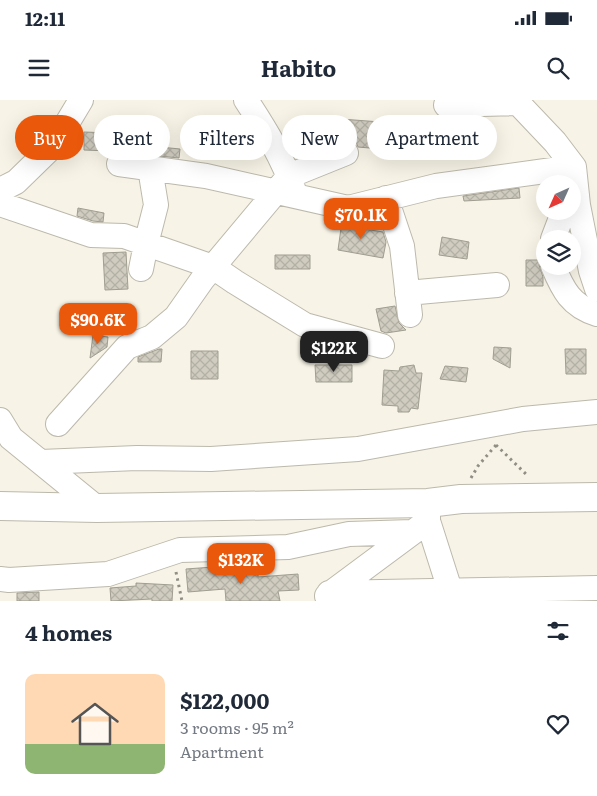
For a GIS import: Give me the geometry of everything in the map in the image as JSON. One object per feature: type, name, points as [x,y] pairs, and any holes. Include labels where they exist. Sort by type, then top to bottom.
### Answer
[{"type":"highway","points":[[0,506],[423,519],[461,499],[597,497]]},
{"type":"street","points":[[0,190],[16,182],[54,145],[81,100]]},
{"type":"street","points":[[246,100],[272,140],[287,188]]},
{"type":"street","points":[[446,105],[518,103],[555,142],[574,167],[575,175]]},
{"type":"street","points":[[58,424],[127,347],[152,337],[176,317],[213,267],[287,188],[312,165],[326,160]]},
{"type":"street","points":[[119,164],[287,188],[348,208],[436,186],[574,167]]},
{"type":"street","points":[[141,269],[156,205],[150,168]]},
{"type":"street","points":[[386,198],[402,246],[409,304],[497,285]]},
{"type":"street","points":[[0,204],[91,235],[124,236],[213,267],[305,325],[382,346]]},
{"type":"street","points":[[581,216],[591,271],[597,289]]},
{"type":"street","points":[[558,275],[569,297],[583,310],[597,314]]},
{"type":"street","points":[[41,462],[137,458],[212,459],[358,449],[594,406]]},
{"type":"street","points":[[0,420],[11,438],[97,508]]},
{"type":"street","points":[[0,579],[108,574],[180,550],[288,547],[423,519]]},
{"type":"street","points":[[423,519],[450,596]]},
{"type":"street","points":[[324,597],[423,519]]},
{"type":"street","points":[[324,597],[450,596],[597,588]]},
{"type":"path","points":[[461,499],[478,466],[497,444],[533,481],[540,498]]},
{"type":"path","points":[[180,550],[176,571],[182,601]]},
{"type":"building","points":[[357,120],[367,121],[367,148],[358,147]]},
{"type":"building","points":[[84,132],[94,132],[94,150],[84,150]]},
{"type":"building","points":[[170,148],[180,149],[179,158],[170,157]]},
{"type":"building","points":[[519,188],[520,198],[464,201],[463,196]]},
{"type":"building","points":[[78,208],[104,213],[103,222],[77,216]]},
{"type":"building","points":[[342,221],[359,223],[358,228],[383,232],[386,242],[383,258],[338,250]]},
{"type":"building","points":[[442,237],[469,242],[467,259],[439,255]]},
{"type":"building","points":[[126,252],[128,289],[105,290],[103,253]]},
{"type":"building","points":[[275,255],[310,255],[310,269],[275,269]]},
{"type":"building","points":[[526,260],[536,260],[536,275],[542,275],[543,286],[526,286]]},
{"type":"building","points":[[395,306],[399,323],[406,330],[386,333],[381,331],[376,309]]},
{"type":"building","points":[[93,335],[108,337],[107,347],[90,358]]},
{"type":"building","points":[[494,347],[511,348],[510,368],[493,359]]},
{"type":"building","points":[[162,349],[161,362],[138,362],[138,357]]},
{"type":"building","points":[[565,349],[586,349],[586,374],[566,374]]},
{"type":"building","points":[[191,351],[218,351],[218,379],[191,379]]},
{"type":"building","points":[[315,365],[352,365],[352,382],[316,382]]},
{"type":"building","points":[[414,365],[416,373],[422,373],[418,409],[411,408],[409,412],[398,412],[398,406],[382,405],[384,370],[399,371],[400,367]]},
{"type":"building","points":[[445,366],[468,368],[466,382],[440,379]]},
{"type":"building","points":[[213,567],[214,573],[258,573],[258,577],[298,574],[299,590],[278,591],[280,601],[226,601],[225,589],[188,592],[186,569]]},
{"type":"building","points":[[136,583],[173,585],[172,601],[152,601],[152,599],[111,601],[110,588],[136,586]]},
{"type":"building","points":[[39,592],[39,601],[17,601],[17,593]]}]
